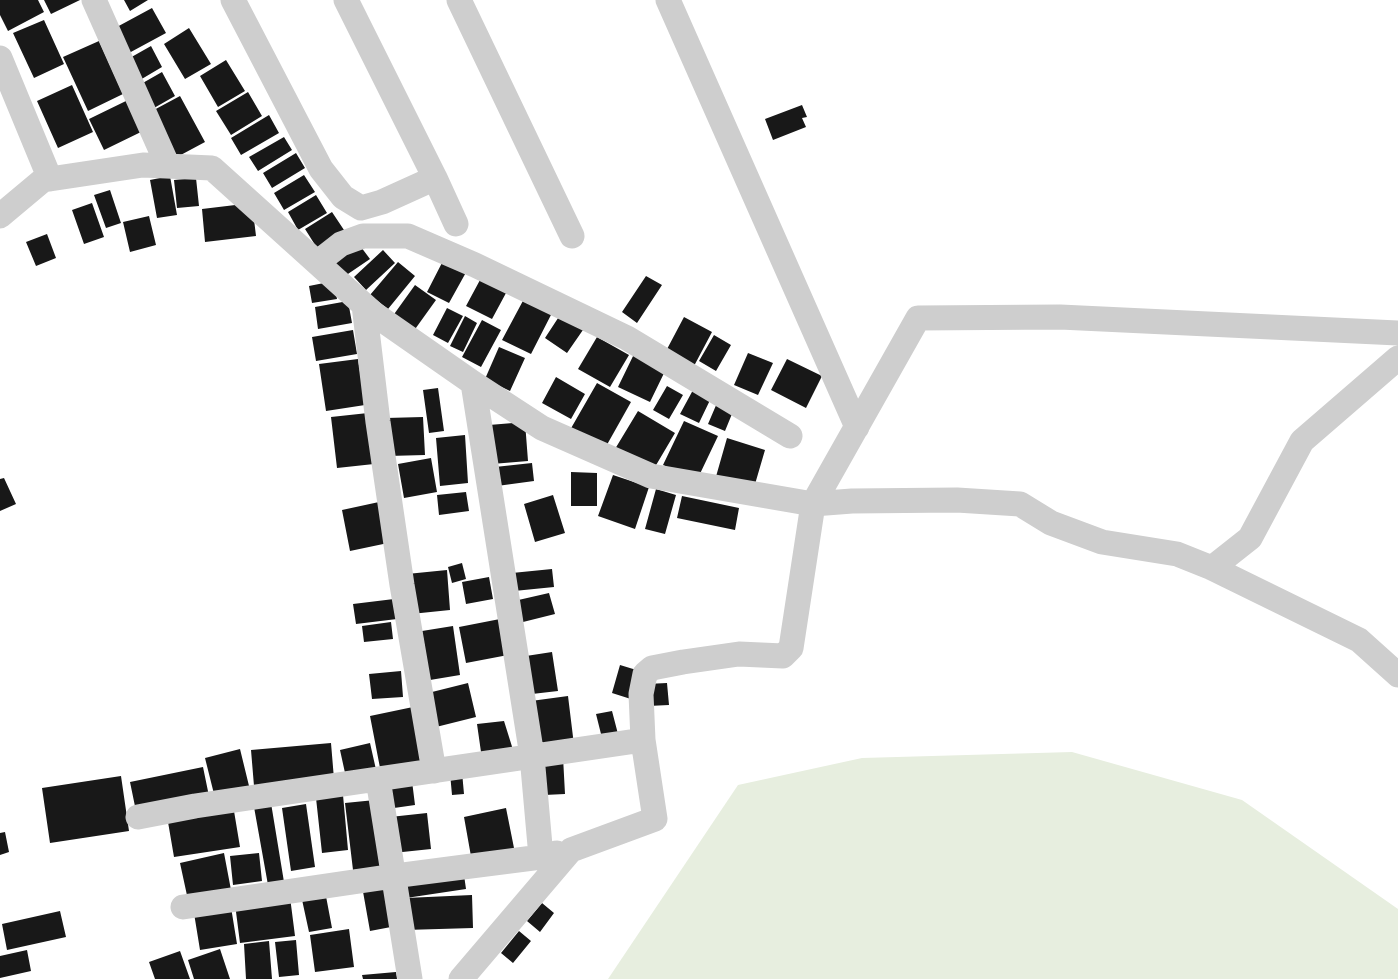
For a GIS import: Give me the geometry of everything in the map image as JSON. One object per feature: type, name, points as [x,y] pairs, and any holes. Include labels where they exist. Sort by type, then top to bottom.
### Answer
[{"type":"street","points":[[94,0],[168,166]]},
{"type":"street","points":[[233,0],[321,169],[343,197],[361,208],[382,202],[435,178]]},
{"type":"street","points":[[346,0],[456,224]]},
{"type":"street","points":[[459,0],[572,236]]},
{"type":"street","points":[[668,0],[857,427]]},
{"type":"street","points":[[0,58],[8,97],[50,179]]},
{"type":"street","points":[[0,216],[43,180],[143,165],[212,168],[374,314],[473,383],[542,428],[651,476],[813,504],[852,501],[948,500],[1020,504],[1051,524],[1102,542],[1177,554],[1212,568],[1360,640],[1398,675]]},
{"type":"street","points":[[318,262],[341,244],[363,236],[408,236],[475,265],[627,338],[790,436]]},
{"type":"street","points":[[364,305],[378,422],[402,585],[434,771]]},
{"type":"street","points":[[183,907],[394,876],[541,858],[571,850],[655,819],[643,740],[641,694],[645,674],[652,668],[739,654],[783,656],[791,648],[813,504],[918,318],[1060,317],[1398,333]]},
{"type":"street","points":[[1212,568],[1250,538],[1302,441],[1398,358]]},
{"type":"street","points":[[473,383],[532,756],[541,858]]},
{"type":"street","points":[[138,817],[243,799],[643,740]]},
{"type":"street","points":[[378,779],[410,979]]},
{"type":"street","points":[[461,979],[571,850]]},
{"type":"green space","points":[[1072,752],[1242,800],[1398,909],[1398,979],[608,979],[738,785],[862,758]]},
{"type":"building","points":[[0,0],[38,0],[44,12],[8,31],[0,15]]},
{"type":"building","points":[[44,0],[80,0],[51,14]]},
{"type":"building","points":[[124,0],[148,0],[130,11]]},
{"type":"building","points":[[152,8],[166,33],[129,53],[115,28]]},
{"type":"building","points":[[44,20],[64,64],[34,78],[13,33]]},
{"type":"building","points":[[189,28],[211,64],[185,79],[164,44]]},
{"type":"building","points":[[99,41],[123,94],[88,111],[63,57]]},
{"type":"building","points":[[151,46],[162,67],[140,80],[128,59]]},
{"type":"building","points":[[226,60],[245,91],[218,107],[200,76]]},
{"type":"building","points":[[162,72],[175,96],[154,108],[141,84]]},
{"type":"building","points":[[72,85],[93,132],[58,148],[37,101]]},
{"type":"building","points":[[248,92],[262,116],[231,135],[216,111]]},
{"type":"building","points":[[180,96],[205,142],[177,157],[152,111]]},
{"type":"building","points":[[128,100],[143,131],[104,150],[89,119]]},
{"type":"building","points":[[802,105],[807,117],[802,118],[806,127],[773,140],[765,119]]},
{"type":"building","points":[[269,115],[279,133],[241,155],[231,138]]},
{"type":"building","points":[[284,137],[292,150],[258,171],[249,157]]},
{"type":"building","points":[[296,153],[305,168],[272,188],[263,173]]},
{"type":"building","points":[[304,175],[315,192],[284,210],[274,193]]},
{"type":"building","points":[[170,176],[177,215],[157,218],[150,180]]},
{"type":"building","points":[[196,178],[199,206],[177,208],[174,180]]},
{"type":"building","points":[[110,190],[121,223],[106,228],[94,195]]},
{"type":"building","points":[[316,195],[327,213],[298,230],[288,212]]},
{"type":"building","points":[[92,203],[104,237],[84,244],[72,210]]},
{"type":"building","points":[[252,203],[256,236],[205,242],[202,209]]},
{"type":"building","points":[[332,212],[344,230],[317,248],[305,229]]},
{"type":"building","points":[[149,216],[156,245],[130,252],[123,222]]},
{"type":"building","points":[[47,234],[56,258],[36,266],[26,242]]},
{"type":"building","points":[[358,243],[370,259],[342,278],[330,263]]},
{"type":"building","points":[[383,250],[395,263],[366,290],[354,277]]},
{"type":"building","points":[[446,255],[469,267],[449,303],[427,292]]},
{"type":"building","points":[[398,262],[415,276],[388,309],[370,295]]},
{"type":"building","points":[[646,276],[662,285],[637,323],[622,312]]},
{"type":"building","points":[[480,280],[506,293],[492,319],[466,306]]},
{"type":"building","points":[[334,281],[337,299],[312,303],[309,286]]},
{"type":"building","points":[[415,285],[436,300],[413,332],[392,317]]},
{"type":"building","points":[[525,297],[553,311],[531,354],[502,340]]},
{"type":"building","points":[[348,301],[352,323],[318,329],[315,307]]},
{"type":"building","points":[[447,308],[463,316],[448,343],[433,335]]},
{"type":"building","points":[[562,312],[585,327],[567,353],[545,338]]},
{"type":"building","points":[[465,316],[477,323],[463,352],[450,346]]},
{"type":"building","points":[[684,317],[712,332],[694,366],[666,351]]},
{"type":"building","points":[[482,320],[501,330],[481,367],[462,357]]},
{"type":"building","points":[[353,330],[357,354],[316,361],[312,337]]},
{"type":"building","points":[[714,335],[731,345],[716,371],[699,361]]},
{"type":"building","points":[[597,337],[629,355],[610,387],[578,369]]},
{"type":"building","points":[[499,347],[525,358],[510,391],[485,379]]},
{"type":"building","points":[[635,352],[667,367],[650,402],[618,387]]},
{"type":"building","points":[[748,353],[773,363],[758,395],[734,385]]},
{"type":"building","points":[[358,359],[365,405],[326,411],[319,364]]},
{"type":"building","points":[[787,359],[822,376],[806,408],[771,390]]},
{"type":"building","points":[[556,377],[585,394],[571,419],[542,403]]},
{"type":"building","points":[[597,383],[631,402],[604,450],[570,430]]},
{"type":"building","points":[[667,386],[683,395],[669,419],[653,410]]},
{"type":"building","points":[[438,388],[444,431],[429,433],[423,390]]},
{"type":"building","points":[[693,390],[711,398],[699,423],[680,414]]},
{"type":"building","points":[[717,403],[734,409],[725,431],[708,424]]},
{"type":"building","points":[[638,411],[675,433],[652,472],[615,449]]},
{"type":"building","points":[[368,413],[374,464],[337,468],[331,417]]},
{"type":"building","points":[[423,417],[425,455],[388,456],[386,418]]},
{"type":"building","points":[[684,421],[718,436],[697,480],[663,465]]},
{"type":"building","points":[[525,422],[528,461],[492,464],[489,425]]},
{"type":"building","points":[[465,435],[468,483],[440,486],[436,438]]},
{"type":"building","points":[[727,438],[765,450],[753,491],[715,480]]},
{"type":"building","points":[[431,458],[437,492],[404,498],[398,464]]},
{"type":"building","points":[[532,463],[534,481],[497,486],[495,467]]},
{"type":"building","points":[[571,472],[597,473],[597,506],[571,506]]},
{"type":"building","points":[[613,475],[649,487],[635,529],[598,516]]},
{"type":"building","points":[[4,478],[16,504],[0,511],[0,479]]},
{"type":"building","points":[[656,489],[676,495],[665,534],[645,529]]},
{"type":"building","points":[[466,492],[469,511],[439,515],[437,495]]},
{"type":"building","points":[[553,495],[565,533],[535,542],[524,504]]},
{"type":"building","points":[[682,496],[739,508],[735,530],[677,518]]},
{"type":"building","points":[[379,502],[388,543],[350,551],[342,510]]},
{"type":"building","points":[[462,563],[466,579],[452,583],[448,567]]},
{"type":"building","points":[[552,569],[554,587],[514,591],[512,573]]},
{"type":"building","points":[[447,570],[450,610],[411,614],[407,574]]},
{"type":"building","points":[[489,577],[493,599],[466,604],[462,582]]},
{"type":"building","points":[[549,593],[555,614],[519,623],[514,601]]},
{"type":"building","points":[[394,599],[397,619],[356,624],[353,604]]},
{"type":"building","points":[[500,619],[508,655],[466,663],[459,627]]},
{"type":"building","points":[[391,622],[393,639],[364,642],[362,626]]},
{"type":"building","points":[[453,626],[460,675],[430,680],[422,631]]},
{"type":"building","points":[[552,652],[558,691],[532,694],[526,656]]},
{"type":"building","points":[[620,665],[643,672],[634,700],[612,693]]},
{"type":"building","points":[[401,671],[403,697],[372,699],[369,674]]},
{"type":"building","points":[[468,683],[476,717],[432,728],[424,694]]},
{"type":"building","points":[[667,683],[669,705],[648,706],[647,684]]},
{"type":"building","points":[[568,696],[574,745],[538,749],[531,701]]},
{"type":"building","points":[[413,707],[424,764],[381,773],[370,716]]},
{"type":"building","points":[[612,711],[618,734],[602,738],[596,714]]},
{"type":"building","points":[[504,721],[514,753],[482,759],[477,724]]},
{"type":"building","points":[[331,743],[334,779],[254,786],[251,750]]},
{"type":"building","points":[[370,743],[377,774],[347,782],[340,750]]},
{"type":"building","points":[[240,749],[250,790],[215,798],[205,758]]},
{"type":"building","points":[[563,757],[565,794],[544,795],[541,758]]},
{"type":"building","points":[[203,767],[210,801],[137,816],[130,782]]},
{"type":"building","points":[[462,772],[464,794],[452,795],[450,773]]},
{"type":"building","points":[[121,776],[129,831],[50,843],[42,788]]},
{"type":"building","points":[[412,781],[415,805],[387,809],[384,785]]},
{"type":"building","points":[[343,795],[348,850],[322,853],[316,798]]},
{"type":"building","points":[[375,800],[382,867],[353,870],[345,803]]},
{"type":"building","points":[[271,803],[284,882],[268,885],[254,807]]},
{"type":"building","points":[[306,804],[315,867],[291,871],[282,808]]},
{"type":"building","points":[[506,808],[515,853],[472,862],[464,817]]},
{"type":"building","points":[[234,811],[240,847],[174,857],[168,822]]},
{"type":"building","points":[[427,813],[431,849],[393,853],[390,817]]},
{"type":"building","points":[[5,832],[9,852],[0,855],[0,833]]},
{"type":"building","points":[[224,853],[231,890],[188,900],[180,863]]},
{"type":"building","points":[[259,853],[262,881],[233,885],[230,856]]},
{"type":"building","points":[[463,868],[466,889],[406,898],[472,895],[473,928],[405,930],[401,877]]},
{"type":"building","points":[[383,882],[391,927],[370,931],[362,886]]},
{"type":"building","points":[[325,891],[332,928],[309,932],[301,895]]},
{"type":"building","points":[[290,897],[295,936],[240,943],[235,904]]},
{"type":"building","points":[[230,901],[237,944],[200,950],[193,907]]},
{"type":"building","points":[[542,903],[554,913],[540,932],[527,921]]},
{"type":"building","points":[[60,911],[66,937],[7,950],[2,924]]},
{"type":"building","points":[[349,929],[354,967],[315,972],[310,935]]},
{"type":"building","points":[[519,931],[531,941],[513,963],[501,953]]},
{"type":"building","points":[[296,940],[299,975],[279,977],[275,942]]},
{"type":"building","points":[[269,941],[272,979],[246,979],[244,944]]},
{"type":"building","points":[[220,949],[230,979],[194,979],[188,960]]},
{"type":"building","points":[[27,950],[31,971],[0,978],[0,956]]},
{"type":"building","points":[[180,951],[190,979],[155,979],[149,962]]},
{"type":"building","points":[[396,972],[397,979],[363,979],[362,975]]}]
